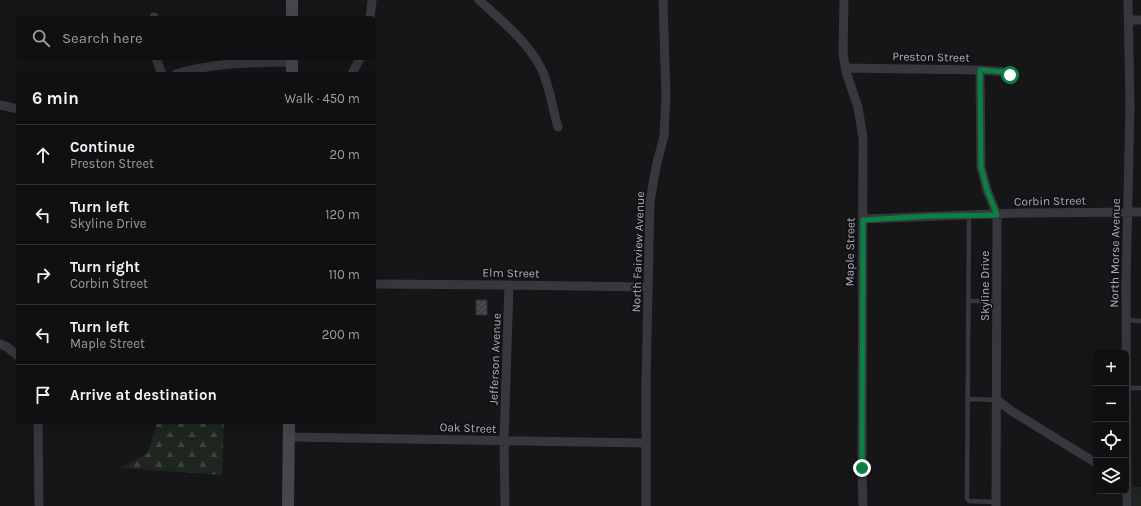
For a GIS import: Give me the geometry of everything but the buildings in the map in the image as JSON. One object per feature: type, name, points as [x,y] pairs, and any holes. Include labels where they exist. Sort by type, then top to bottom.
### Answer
[{"type":"street","points":[[292,0],[292,16]]},
{"type":"street","points":[[370,16],[372,0]]},
{"type":"street","points":[[479,0],[514,32],[535,58],[543,74],[558,127]]},
{"type":"street","name":"North Fairview Avenue","points":[[646,506],[646,383],[650,193],[664,136],[666,97],[663,0]]},
{"type":"street","name":"Maple Street","points":[[844,0],[843,53],[845,68],[858,107],[863,138],[863,506]]},
{"type":"street","name":"North Morse Avenue","points":[[1127,386],[1130,106],[1128,0]]},
{"type":"street","points":[[1129,20],[1141,20]]},
{"type":"street","points":[[157,60],[161,72]]},
{"type":"street","points":[[353,72],[359,60]]},
{"type":"street","points":[[183,72],[196,68],[229,63],[292,65]]},
{"type":"street","name":"Preston Street","points":[[845,68],[980,70],[1007,72],[1012,80]]},
{"type":"street","name":"Skyline Drive","points":[[980,70],[981,167],[987,190],[997,215],[996,504]]},
{"type":"street","points":[[0,105],[16,109]]},
{"type":"street","name":"Corbin Street","points":[[863,220],[1021,213],[1141,212]]},
{"type":"street","name":"Elm Street","points":[[376,284],[509,284],[648,288]]},
{"type":"street","name":"Jefferson Avenue","points":[[505,506],[504,441],[509,284]]},
{"type":"street","points":[[0,344],[7,347],[16,354]]},
{"type":"street","points":[[997,400],[1013,412],[1093,461]]},
{"type":"street","name":"North Morse Avenue","points":[[1127,422],[1127,458]]},
{"type":"street","points":[[38,424],[39,506]]},
{"type":"street","points":[[288,506],[290,424]]},
{"type":"street","name":"Oak Street","points":[[289,438],[646,443]]},
{"type":"street","name":"North Morse Avenue","points":[[1127,494],[1127,506]]},
{"type":"lane","points":[[970,215],[967,499],[969,501],[996,504]]},
{"type":"lane","points":[[969,301],[997,301]]},
{"type":"lane","points":[[1127,320],[1141,321]]},
{"type":"lane","points":[[1129,388],[1141,388]]},
{"type":"lane","points":[[968,399],[997,400]]},
{"type":"green space","points":[[156,424],[224,424],[222,475],[121,468],[148,453]]},
{"type":"green space","points":[[1132,487],[1141,487],[1141,506],[1132,506]]},
{"type":"route","points":[[862,468],[863,220],[930,216],[997,215],[982,175],[981,167],[980,70],[1007,72],[1010,75]]}]
